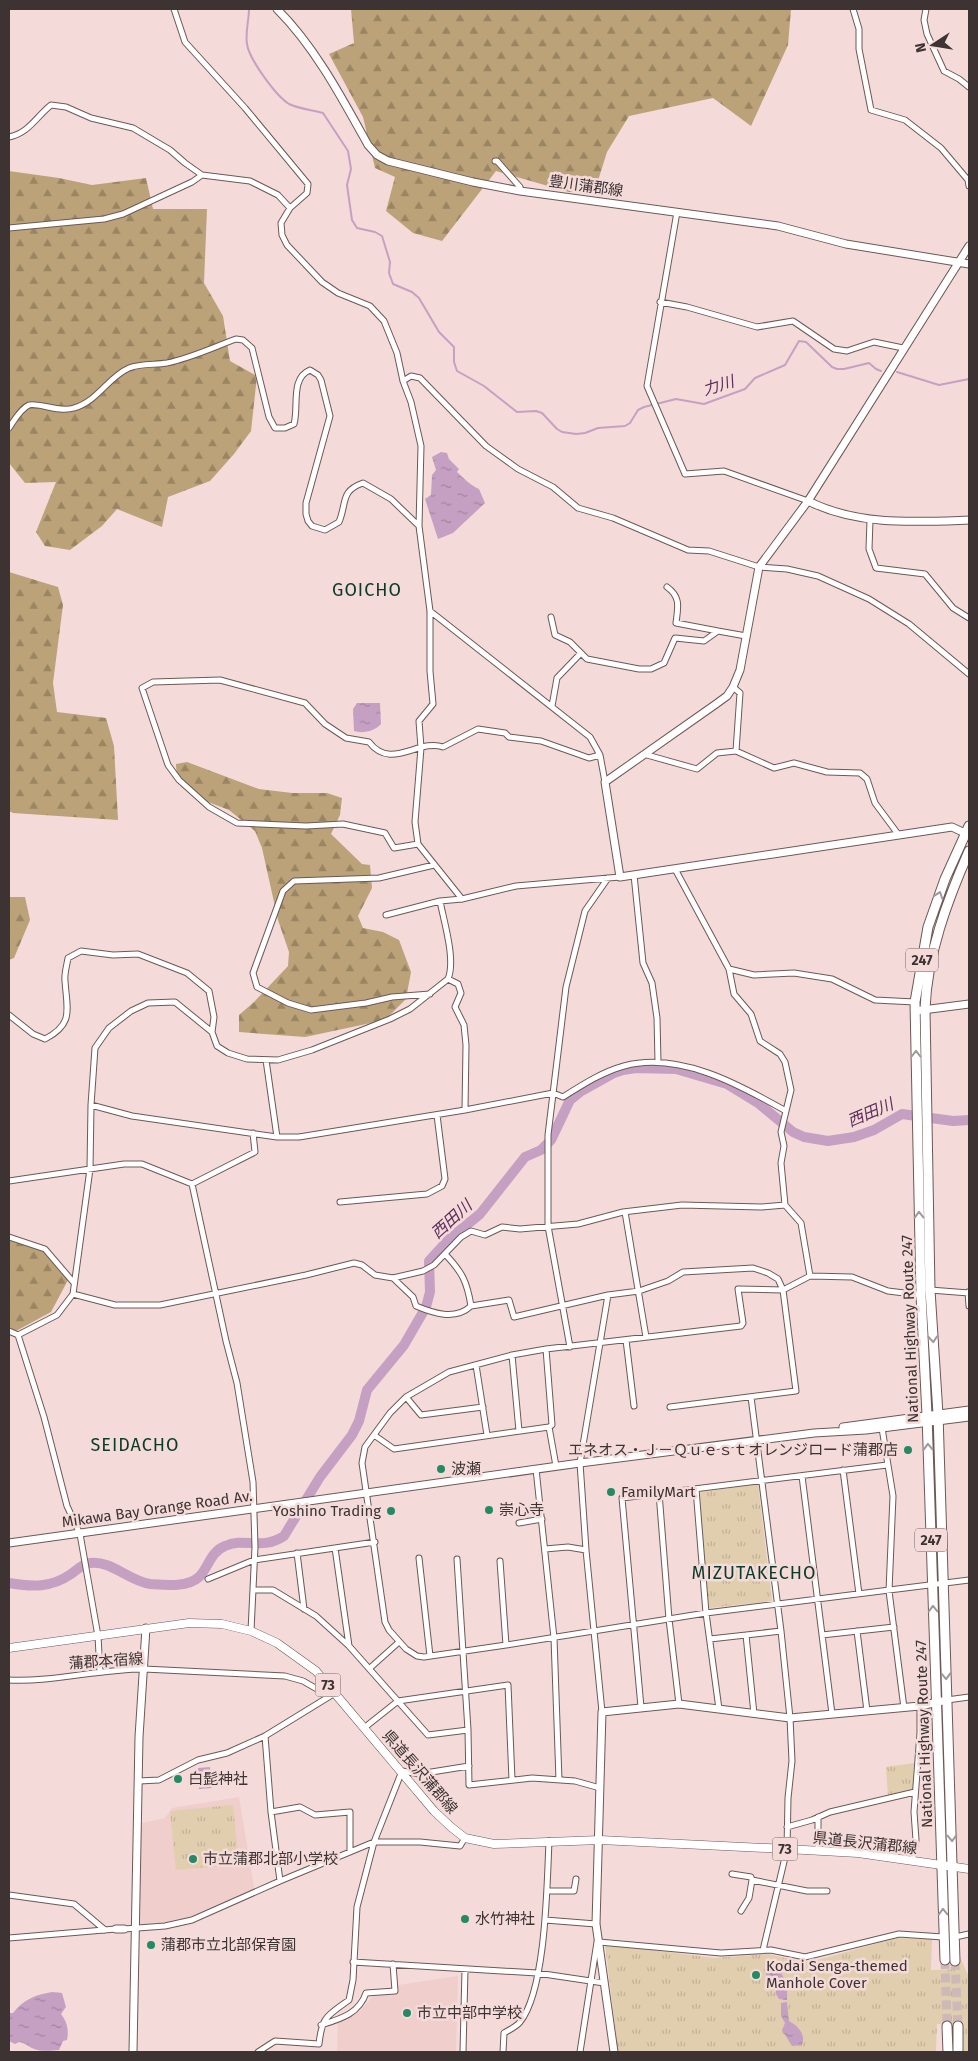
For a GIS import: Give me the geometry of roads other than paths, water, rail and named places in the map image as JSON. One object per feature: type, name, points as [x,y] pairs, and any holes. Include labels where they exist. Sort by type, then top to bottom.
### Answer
[{"type":"highway","name":"National Highway Route 247","points":[[945,1960],[916,1103],[918,1007],[928,927],[945,879],[968,831]]},
{"type":"highway","name":"National Highway Route 247","points":[[955,1961],[938,1418],[930,1290],[927,1122],[918,1007],[955,883],[969,851]]},
{"type":"highway","points":[[947,2026],[948,2052]]},
{"type":"highway","points":[[958,2026],[958,2052]]},
{"type":"main road","name":"県道長沢蒲郡線","points":[[9,1648],[146,1628],[204,1623],[222,1624],[251,1631],[277,1643],[316,1671],[434,1811],[466,1838],[494,1844],[600,1840],[858,1853],[969,1870]]},
{"type":"street","points":[[174,9],[185,42],[245,108],[308,184],[307,193],[290,208],[281,222],[282,235],[287,246],[322,282],[338,293],[370,306],[384,321],[397,353],[420,446],[419,526],[430,611],[430,671],[433,704],[420,721],[421,748],[414,822],[418,844],[462,899]]},
{"type":"street","name":"豊川蒲郡線","points":[[277,9],[326,72],[368,145],[377,155],[397,164],[472,182],[520,191],[778,226],[846,244],[969,264]]},
{"type":"street","points":[[853,9],[859,30],[859,50],[871,110],[905,120],[941,148],[968,180],[969,186]]},
{"type":"street","points":[[926,9],[924,20],[927,34],[944,71],[960,78],[969,87]]},
{"type":"street","points":[[9,137],[19,135],[28,129],[51,105],[66,107],[91,118],[133,128],[170,150],[184,163],[202,175],[250,181],[278,195],[290,208]]},
{"type":"street","points":[[495,161],[520,187],[520,191]]},
{"type":"street","points":[[9,228],[104,219],[123,214],[192,182],[202,175]]},
{"type":"street","points":[[677,212],[647,386],[685,474],[724,471],[808,501],[826,510],[870,520],[915,522],[969,520]]},
{"type":"street","points":[[605,782],[647,755],[716,704],[733,687],[740,670],[759,567],[808,501],[969,246]]},
{"type":"street","points":[[660,302],[687,307],[757,327],[793,321],[834,349],[847,351],[874,342],[903,348]]},
{"type":"street","points":[[9,428],[22,411],[34,404],[62,410],[76,408],[92,399],[113,379],[131,367],[167,363],[236,339],[243,340],[252,348],[269,417],[275,428],[285,428],[294,424],[298,383],[304,372],[310,370],[321,380],[330,416],[306,503],[308,521],[321,530],[339,522],[346,495],[352,487],[363,483],[391,499],[419,526]]},
{"type":"street","points":[[403,381],[411,376],[420,378],[486,446],[518,469],[553,487],[578,508],[613,518],[688,550],[709,551],[759,567],[787,568],[818,576],[869,599],[909,624],[969,674]]},
{"type":"street","points":[[870,520],[869,549],[876,568],[924,574],[953,608],[969,618]]},
{"type":"street","points":[[667,587],[676,593],[679,603],[676,623],[746,636]]},
{"type":"street","points":[[430,611],[590,737],[600,755],[620,877]]},
{"type":"street","points":[[551,617],[555,635],[570,642],[587,659],[638,669],[651,669],[664,663],[675,638],[704,641],[718,631]]},
{"type":"street","points":[[552,706],[556,678],[580,654]]},
{"type":"street","points":[[418,844],[394,848],[385,833],[343,824],[306,826],[237,823],[209,807],[179,780],[168,765],[142,688],[153,682],[220,680],[276,697],[305,703],[325,724],[346,738],[369,742],[374,749],[394,755],[435,744],[443,747],[478,729],[505,733],[509,737],[541,741],[589,758],[600,755]]},
{"type":"street","points":[[733,687],[740,693],[736,751]]},
{"type":"street","points":[[647,755],[697,769],[716,752],[736,751],[774,768],[794,763],[827,772],[860,773],[867,779],[876,803],[898,834]]},
{"type":"street","points":[[386,916],[440,901],[462,899],[516,886],[620,877],[952,827],[968,831]]},
{"type":"street","points":[[430,994],[392,997],[366,1003],[311,1010],[288,1003],[257,987],[253,974],[283,891],[294,881],[379,878],[434,865]]},
{"type":"street","points":[[674,869],[729,969],[734,994],[751,1014],[760,1041],[780,1054],[785,1062],[791,1090],[782,1130],[784,1151],[781,1163],[785,1205],[801,1223],[810,1276]]},
{"type":"street","points":[[634,875],[643,963],[652,983],[657,1018],[658,1062]]},
{"type":"street","points":[[570,1347],[548,1226],[548,1137],[566,988],[585,912],[608,878]]},
{"type":"street","points":[[9,1016],[33,1034],[45,1039],[59,1032],[65,1021],[67,998],[64,979],[68,958],[81,951],[113,955],[138,954],[187,973],[209,992],[214,1017],[212,1032],[217,1046],[228,1053],[247,1059],[278,1060],[312,1050],[390,1019],[410,1009],[448,979],[451,972],[451,960],[440,901]]},
{"type":"street","points":[[729,969],[754,975],[794,973],[832,979],[875,1000],[918,1007],[969,1004]]},
{"type":"street","points":[[448,979],[458,984],[461,993],[455,1007],[464,1025],[466,1045],[465,1110]]},
{"type":"street","points":[[18,1335],[57,1315],[73,1294],[90,1169],[91,1105],[95,1048],[109,1028],[131,1011],[148,1003],[175,1002],[212,1032]]},
{"type":"street","points":[[266,1060],[278,1137]]},
{"type":"street","points":[[91,1105],[132,1116],[278,1137],[299,1137],[553,1094],[564,1096],[574,1088],[627,1065],[658,1062],[702,1070],[742,1086],[786,1110]]},
{"type":"street","points":[[340,1202],[427,1194],[442,1186],[445,1179],[437,1115]]},
{"type":"street","points":[[9,1181],[90,1169],[142,1164],[192,1184],[255,1152],[253,1133]]},
{"type":"street","points":[[192,1184],[241,1402],[253,1482],[256,1548],[251,1631]]},
{"type":"street","points":[[73,1294],[115,1305],[160,1305],[306,1275],[354,1263],[375,1275],[393,1278],[423,1271],[434,1265],[461,1237],[471,1231],[485,1235],[502,1227],[520,1229],[578,1224],[625,1212],[682,1205],[761,1207],[785,1205]]},
{"type":"street","points":[[625,1212],[646,1337]]},
{"type":"street","points":[[9,1237],[45,1249],[74,1283]]},
{"type":"street","points":[[445,1254],[460,1269],[468,1286],[471,1306]]},
{"type":"street","points":[[393,1278],[413,1297],[416,1306],[436,1314],[461,1313],[471,1306],[509,1300],[514,1317],[608,1295],[639,1291],[668,1282],[683,1272],[753,1268],[778,1279],[782,1290],[796,1391],[670,1408]]},
{"type":"street","points":[[921,1295],[888,1291],[852,1277],[810,1276],[782,1290],[738,1289],[743,1324],[740,1326],[546,1349],[512,1355],[449,1372],[406,1397],[390,1413],[365,1448],[362,1462],[385,1622],[399,1642],[417,1656],[430,1656],[506,1646],[706,1613],[969,1580]]},
{"type":"street","points":[[930,1290],[968,1293],[969,1306]]},
{"type":"street","points":[[608,1295],[580,1463],[586,1550],[602,1712],[600,1840],[596,1924],[614,2052]]},
{"type":"street","points":[[9,1331],[18,1335],[44,1417],[67,1506],[80,1534],[98,1636],[100,1672]]},
{"type":"street","points":[[626,1340],[634,1406]]},
{"type":"street","points":[[546,1349],[552,1425],[549,1427],[556,1466]]},
{"type":"street","points":[[512,1355],[519,1431]]},
{"type":"street","points":[[476,1365],[487,1435]]},
{"type":"street","points":[[406,1397],[421,1415],[483,1407]]},
{"type":"street","points":[[751,1397],[781,1631],[790,1718],[792,1761],[788,1798],[787,1849],[763,1950]]},
{"type":"street","name":"Mikawa Bay Orange Road Av.","points":[[938,1418],[969,1410]]},
{"type":"street","name":"Mikawa Bay Orange Road Av.","points":[[814,1433],[817,1431],[927,1419],[969,1417]]},
{"type":"street","name":"Mikawa Bay Orange Road Av.","points":[[9,1544],[556,1466],[814,1433],[882,1428],[927,1419]]},
{"type":"street","points":[[374,1435],[394,1449],[549,1427]]},
{"type":"street","points":[[882,1428],[893,1496],[889,1591],[904,1708]]},
{"type":"street","points":[[641,1707],[622,1498],[887,1465]]},
{"type":"street","points":[[536,1469],[554,1638],[559,1780]]},
{"type":"street","points":[[843,1470],[859,1594]]},
{"type":"street","points":[[802,1476],[832,1714]]},
{"type":"street","points":[[696,1488],[706,1613],[719,1709]]},
{"type":"street","points":[[659,1493],[669,1619],[679,1704]]},
{"type":"street","points":[[519,1523],[542,1520]]},
{"type":"street","points":[[208,1579],[254,1560],[375,1542]]},
{"type":"street","points":[[545,1549],[568,1547],[586,1550]]},
{"type":"street","points":[[336,1548],[349,1646]]},
{"type":"street","points":[[297,1553],[304,1609]]},
{"type":"street","points":[[419,1558],[430,1656]]},
{"type":"street","points":[[457,1559],[466,1691],[469,1785],[532,1778],[575,1781],[600,1788]]},
{"type":"street","points":[[500,1561],[506,1646]]},
{"type":"street","points":[[254,1590],[273,1590],[316,1616],[370,1668],[428,1735],[468,1730]]},
{"type":"street","points":[[822,1635],[894,1627]]},
{"type":"street","points":[[133,2052],[139,1737],[146,1628]]},
{"type":"street","points":[[710,1639],[781,1631]]},
{"type":"street","points":[[857,1631],[867,1711]]},
{"type":"street","points":[[746,1635],[754,1714]]},
{"type":"street","points":[[370,1668],[399,1642]]},
{"type":"street","name":"蒲郡本宿線","points":[[9,1680],[35,1680],[100,1672],[144,1670],[206,1672],[285,1676],[303,1681],[324,1693],[335,1693]]},
{"type":"street","points":[[364,1728],[398,1701],[508,1685],[512,1780]]},
{"type":"street","points":[[139,1781],[159,1780],[198,1760],[227,1753],[265,1736],[335,1693]]},
{"type":"street","points":[[602,1712],[679,1704],[790,1718],[904,1708],[969,1697]]},
{"type":"street","points":[[912,1861],[916,1840],[914,1792],[920,1733],[920,1706]]},
{"type":"street","points":[[265,1736],[271,1812],[280,1881]]},
{"type":"street","points":[[258,2052],[275,2041],[319,2044],[321,2025],[327,2016],[349,2000],[353,1980],[357,1907],[374,1842],[402,1771],[419,1774],[469,1766]]},
{"type":"street","points":[[787,1827],[830,1812],[914,1792]]},
{"type":"street","points":[[271,1812],[300,1807],[316,1815],[350,1812],[350,1852]]},
{"type":"street","points":[[818,1817],[818,1851]]},
{"type":"street","points":[[9,1938],[135,1929],[192,1920],[374,1842],[420,1842],[460,1846],[466,1838]]},
{"type":"street","points":[[503,2052],[504,2033],[520,2022],[534,1994],[545,1920],[549,1841]]},
{"type":"street","points":[[732,1874],[751,1877],[752,1880],[779,1886],[807,1891],[827,1891]]},
{"type":"street","points":[[547,1891],[574,1891],[576,1879]]},
{"type":"street","points":[[741,1911],[749,1898],[752,1880]]},
{"type":"street","points":[[9,1895],[74,1904],[106,1930]]},
{"type":"street","points":[[545,1920],[596,1924]]},
{"type":"street","points":[[598,1938],[721,1953],[763,1950],[805,1957],[899,1934],[943,1936]]},
{"type":"street","points":[[955,1937],[969,1934]]},
{"type":"street","points":[[580,2052],[598,1938]]},
{"type":"street","points":[[353,1962],[537,1973],[604,1983]]},
{"type":"street","points":[[321,2025],[339,2019],[358,2009],[366,1994],[395,1990],[393,1964]]},
{"type":"street","points":[[463,2052],[464,1969]]},
{"type":"water","points":[[441,452],[447,453],[449,459],[459,469],[457,472],[479,489],[485,503],[453,533],[438,539],[425,499],[431,495],[432,475],[436,470],[432,457]]},
{"type":"water","points":[[357,703],[380,703],[381,724],[369,731],[354,731],[353,709]]},
{"type":"water","points":[[210,1767],[212,1788],[199,1789],[198,1768]]},
{"type":"water","points":[[776,1966],[784,1978],[787,2000],[779,1999],[776,1994],[776,1984],[767,1976],[764,1970],[766,1967]]},
{"type":"water","points":[[52,1992],[62,1993],[66,2007],[61,2014],[67,2026],[67,2040],[63,2041],[59,2050],[33,2049],[19,2042],[15,2044],[9,2041],[9,2013],[13,2013],[30,1998]]},
{"type":"water","points":[[787,2002],[789,2021],[802,2034],[802,2045],[792,2046],[782,2030],[785,2023],[781,2016],[781,2003]]},
{"type":"waterway","points":[[249,9],[246,35],[247,44],[253,59],[264,77],[289,104],[323,113],[348,151],[351,169],[347,185],[352,220],[357,228],[375,232],[382,236],[390,262],[389,273],[393,284],[412,292],[419,298],[439,332],[454,347],[454,362],[457,371],[484,386],[517,412],[536,411],[542,413],[557,429],[562,432],[576,434],[598,428],[625,426],[630,423],[638,410],[644,407],[676,399],[704,404],[745,389],[755,378],[785,365],[799,341],[806,342],[832,367],[837,369],[869,363],[881,371]]},
{"type":"waterway","name":"力川","points":[[897,372],[939,385],[969,379]]},
{"type":"waterway","name":"西田川","points":[[9,1583],[33,1586],[49,1584],[64,1579],[90,1563],[105,1565],[150,1584],[175,1585],[188,1583],[199,1577],[216,1552],[225,1546],[239,1543],[268,1543],[284,1536],[320,1477],[352,1435],[359,1421],[367,1390],[404,1345],[426,1307],[430,1292],[429,1261],[448,1240],[480,1214],[525,1157],[541,1150],[551,1140],[570,1100],[580,1092],[614,1073],[636,1068],[676,1069],[727,1084],[758,1103],[793,1132],[804,1137],[828,1141],[854,1137],[874,1130],[902,1114],[953,1121],[969,1120]]},
{"type":"tunnel","points":[[945,1960],[947,2026]]},
{"type":"tunnel","points":[[955,1961],[958,2026]]},
{"type":"place","name":"エネオス・Ｊ－Ｑｕｅｓｔオレンジロード蒲郡店","points":[[908,1450]]},
{"type":"place","name":"波瀬","points":[[441,1469]]},
{"type":"place","name":"FamilyMart","points":[[611,1492]]},
{"type":"place","name":"崇心寺","points":[[489,1510]]},
{"type":"place","name":"Yoshino Trading","points":[[391,1511]]},
{"type":"place","name":"白髭神社","points":[[178,1779]]},
{"type":"place","name":"市立蒲郡北部小学校","points":[[193,1859]]},
{"type":"place","name":"水竹神社","points":[[465,1919]]},
{"type":"place","name":"蒲郡市立北部保育園","points":[[151,1945]]},
{"type":"place","name":"Kodai Senga-themed Manhole Cover","points":[[756,1975]]},
{"type":"place","name":"市立中部中学校","points":[[407,2013]]},
{"type":"district","name":"GOICHO","points":[[367,590]]},
{"type":"district","name":"SEIDACHO","points":[[135,1445]]},
{"type":"district","name":"MIZUTAKECHO","points":[[754,1573]]}]
